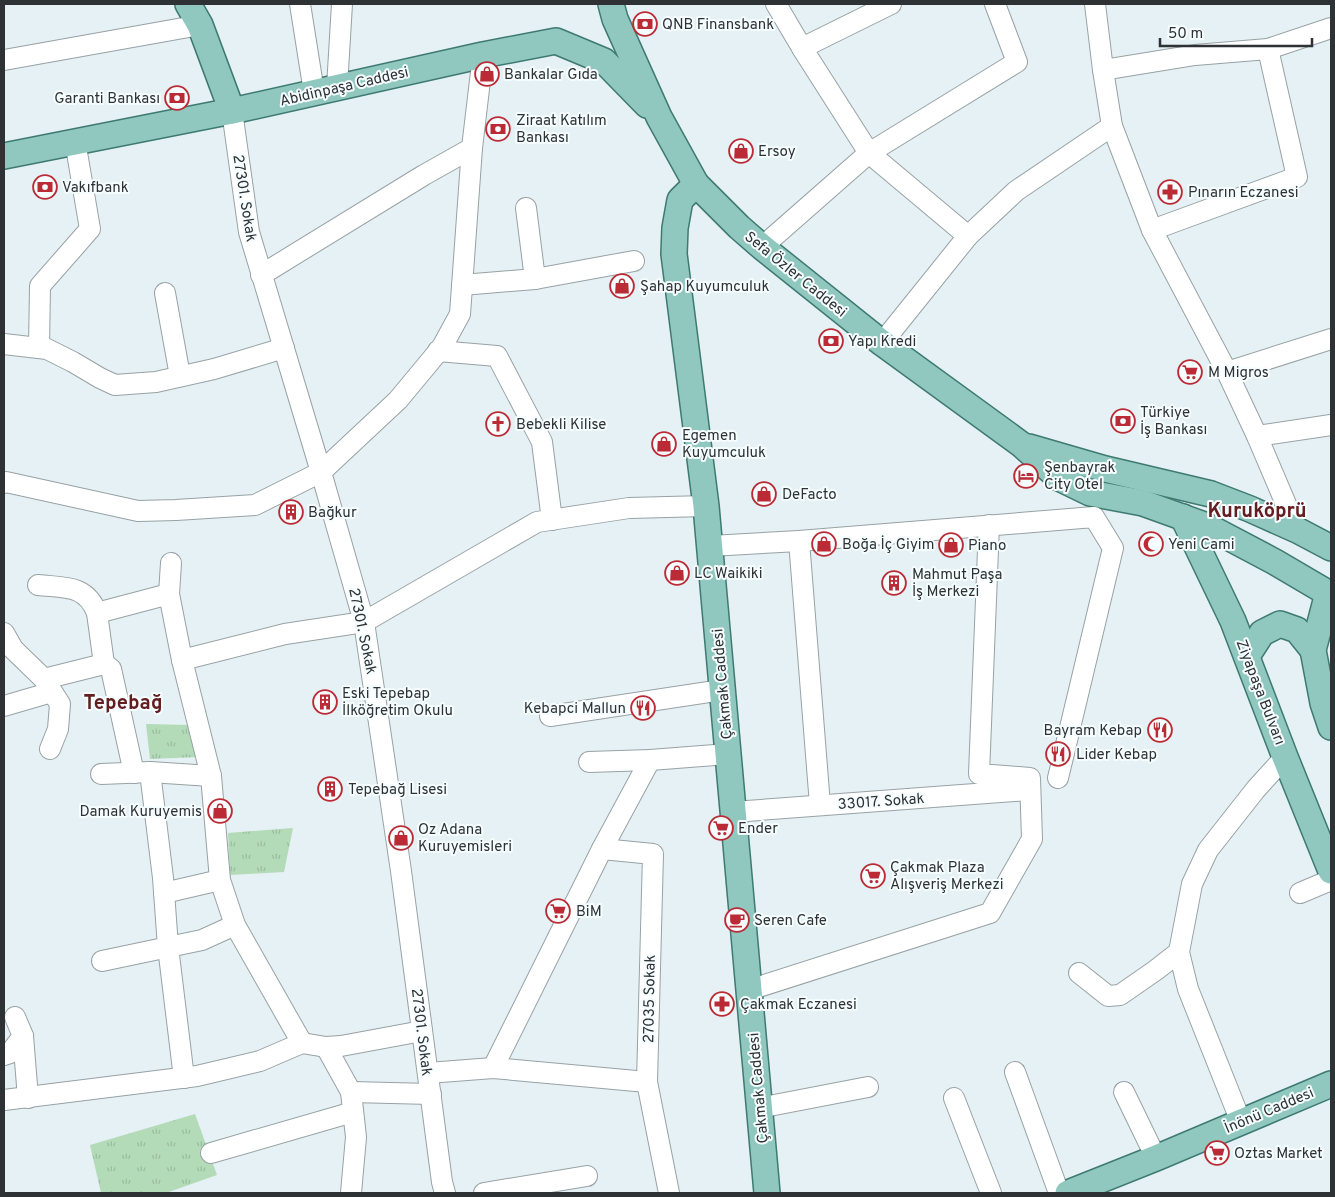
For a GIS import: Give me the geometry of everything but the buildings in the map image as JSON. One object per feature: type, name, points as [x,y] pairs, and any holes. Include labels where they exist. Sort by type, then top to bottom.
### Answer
[{"type":"main road","points":[[188,4],[200,25],[232,111]]},
{"type":"main road","points":[[610,4],[659,117]]},
{"type":"main road","name":"Abidinpaşa Caddesi","points":[[4,156],[232,111],[483,55],[556,41],[604,61],[659,117]]},
{"type":"main road","name":"Sefa Özler Caddesi","points":[[659,117],[696,184],[762,248],[882,343],[1022,445],[1059,478],[1090,493],[1143,504],[1207,526],[1330,594]]},
{"type":"main road","name":"Çakmak Caddesi","points":[[696,184],[680,200],[675,228],[674,254],[710,546],[767,1193]]},
{"type":"main road","name":"Sefa Özler Caddesi","points":[[1022,445],[1105,470],[1211,494],[1297,530],[1331,548]]},
{"type":"main road","name":"Ziyapaşa Bulvarı","points":[[1183,517],[1233,621],[1331,871]]},
{"type":"main road","points":[[1330,594],[1313,650],[1323,703],[1331,727]]},
{"type":"main road","points":[[1247,656],[1262,633],[1280,624],[1297,630],[1313,650]]},
{"type":"main road","name":"İnönü Caddesi","points":[[1068,1193],[1331,1084]]},
{"type":"street","points":[[300,4],[326,89]]},
{"type":"street","points":[[326,89],[342,4]]},
{"type":"street","points":[[776,4],[869,153],[968,236]]},
{"type":"street","points":[[802,48],[891,4]]},
{"type":"street","points":[[762,248],[869,153],[1017,62],[995,4]]},
{"type":"street","points":[[1094,4],[1112,126],[1152,230],[1227,372],[1257,436],[1297,530]]},
{"type":"street","points":[[4,60],[200,25]]},
{"type":"street","points":[[1103,70],[1195,55],[1268,49],[1331,28]]},
{"type":"street","points":[[1152,230],[1297,177],[1268,49]]},
{"type":"street","points":[[4,483],[138,510],[176,510],[255,504],[321,472],[398,400],[438,352],[460,314],[472,148],[483,55]]},
{"type":"street","name":"27301. Sokak","points":[[232,111],[248,232],[321,472],[364,622],[401,871],[445,1193]]},
{"type":"street","points":[[882,343],[968,236],[1016,191],[1112,126]]},
{"type":"street","points":[[39,348],[40,286],[90,229],[75,142]]},
{"type":"street","points":[[262,275],[424,174],[472,148]]},
{"type":"street","points":[[526,208],[535,279]]},
{"type":"street","points":[[462,285],[535,279],[634,261]]},
{"type":"street","points":[[165,293],[180,376]]},
{"type":"street","points":[[1227,372],[1331,339]]},
{"type":"street","points":[[4,344],[47,349],[115,385],[156,382],[214,369],[284,348]]},
{"type":"street","points":[[438,352],[496,356],[542,442],[552,520]]},
{"type":"street","points":[[1257,436],[1331,425]]},
{"type":"street","points":[[182,660],[285,634],[364,622],[537,522],[629,508],[706,506]]},
{"type":"street","points":[[710,546],[800,541],[1094,517],[1112,548],[1058,778]]},
{"type":"street","points":[[749,990],[990,913],[1032,839],[1030,778],[979,774],[989,525]]},
{"type":"street","points":[[800,541],[820,805]]},
{"type":"street","points":[[171,563],[169,594],[182,660],[211,776],[220,880],[235,924],[302,1043]]},
{"type":"street","points":[[38,585],[72,589],[81,592],[89,598],[97,613],[104,664],[111,669],[142,772],[164,893],[168,947],[184,1078]]},
{"type":"street","points":[[97,613],[169,594]]},
{"type":"street","points":[[4,633],[13,649],[48,685],[60,704],[58,729],[50,749]]},
{"type":"street","points":[[4,706],[48,685],[104,664]]},
{"type":"street","points":[[550,716],[722,690]]},
{"type":"street","points":[[589,762],[650,760],[728,754]]},
{"type":"street","points":[[1241,1122],[1188,989],[1179,952],[1192,884],[1208,850],[1256,789],[1285,756]]},
{"type":"street","points":[[494,1068],[602,849],[650,760]]},
{"type":"street","points":[[101,774],[142,772],[211,776]]},
{"type":"street","name":"33017. Sokak","points":[[733,812],[1030,790]]},
{"type":"street","name":"27035 Sokak","points":[[602,849],[653,854],[647,1082],[669,1193]]},
{"type":"street","points":[[164,893],[220,880]]},
{"type":"street","points":[[1300,893],[1331,880]]},
{"type":"street","points":[[102,962],[202,940],[235,924]]},
{"type":"street","points":[[1079,973],[1108,996],[1120,995],[1179,952]]},
{"type":"street","points":[[15,1017],[23,1036],[28,1098]]},
{"type":"street","points":[[4,1100],[197,1076],[260,1061],[302,1043],[326,1047],[354,1044],[422,1031]]},
{"type":"street","points":[[4,1055],[10,1053],[23,1036]]},
{"type":"street","points":[[326,1047],[351,1092],[356,1137],[351,1193]]},
{"type":"street","points":[[428,1073],[494,1068],[647,1082]]},
{"type":"street","points":[[1015,1072],[1059,1193]]},
{"type":"street","points":[[759,1108],[868,1087]]},
{"type":"street","points":[[351,1092],[431,1094]]},
{"type":"street","points":[[1124,1092],[1156,1158]]},
{"type":"street","points":[[954,1098],[991,1193]]},
{"type":"street","points":[[211,1153],[353,1112]]},
{"type":"street","points":[[484,1193],[587,1176]]},
{"type":"green space","points":[[146,724],[189,725],[198,757],[150,759]]},
{"type":"green space","points":[[293,828],[284,872],[230,875],[228,833]]},
{"type":"green space","points":[[195,1114],[217,1175],[166,1193],[101,1193],[90,1145]]},
{"type":"place","name":"QNB Finansbank","points":[[645,24]]},
{"type":"place","name":"Bankalar Gıda","points":[[487,74]]},
{"type":"place","name":"Garanti Bankası","points":[[177,98]]},
{"type":"place","name":"Ziraat Katılım Bankası","points":[[498,129]]},
{"type":"place","name":"Ersoy","points":[[741,151]]},
{"type":"place","name":"Vakıfbank","points":[[45,187]]},
{"type":"place","name":"Pınarın Eczanesi","points":[[1170,192]]},
{"type":"place","name":"Şahap Kuyumculuk","points":[[622,286]]},
{"type":"place","name":"Yapı Kredi","points":[[831,341]]},
{"type":"place","name":"M Migros","points":[[1190,372]]},
{"type":"place","name":"Türkiye İş Bankası","points":[[1123,421]]},
{"type":"place","name":"Bebekli Kilise","points":[[498,424]]},
{"type":"place","name":"Egemen Kuyumculuk","points":[[664,444]]},
{"type":"place","name":"Şenbayrak City Otel","points":[[1026,476]]},
{"type":"place","name":"DeFacto","points":[[764,494]]},
{"type":"place","name":"Bağkur","points":[[291,512]]},
{"type":"place","name":"Boğa İç Giyim","points":[[824,544]]},
{"type":"place","name":"Yeni Cami","points":[[1151,544]]},
{"type":"place","name":"Piano","points":[[951,545]]},
{"type":"place","name":"LC Waikiki","points":[[677,573]]},
{"type":"place","name":"Mahmut Paşa İş Merkezi","points":[[894,583]]},
{"type":"place","name":"Eski Tepebap İlköğretim Okulu","points":[[325,702]]},
{"type":"place","name":"Kebapci Mallun","points":[[643,708]]},
{"type":"place","name":"Bayram Kebap","points":[[1160,730]]},
{"type":"place","name":"Lider Kebap","points":[[1058,754]]},
{"type":"place","name":"Tepebağ Lisesi","points":[[330,789]]},
{"type":"place","name":"Damak Kuruyemis","points":[[220,811]]},
{"type":"place","name":"Ender","points":[[721,828]]},
{"type":"place","name":"Oz Adana Kuruyemisleri","points":[[401,838]]},
{"type":"place","name":"Çakmak Plaza Alışveriş Merkezi","points":[[873,876]]},
{"type":"place","name":"BiM","points":[[558,911]]},
{"type":"place","name":"Seren Cafe","points":[[737,920]]},
{"type":"place","name":"Çakmak Eczanesi","points":[[722,1004]]},
{"type":"place","name":"Oztas Market","points":[[1217,1153]]},
{"type":"district","name":"Kuruköprü","points":[[1257,510]]},
{"type":"district","name":"Tepebağ","points":[[123,702]]}]
